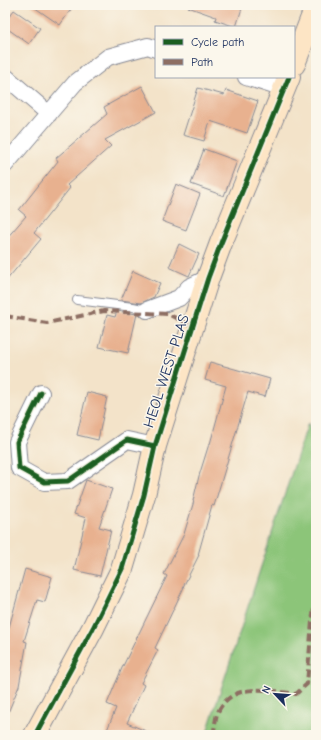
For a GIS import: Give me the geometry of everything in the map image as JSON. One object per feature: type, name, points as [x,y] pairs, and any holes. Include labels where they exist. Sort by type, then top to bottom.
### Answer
[{"type":"street","points":[[295,61],[316,7]]},
{"type":"street","points":[[5,165],[75,83],[108,57],[148,46],[155,49]]},
{"type":"street","points":[[5,76],[49,114]]},
{"type":"street","points":[[253,78],[287,83]]},
{"type":"street","name":"HEOL WEST PLAS","points":[[35,735],[94,628],[122,569],[144,495],[155,446],[208,278],[287,83]]},
{"type":"street","points":[[147,310],[179,298],[188,287],[208,278]]},
{"type":"street","points":[[41,393],[17,442],[19,468],[44,482],[68,481],[127,440],[155,446]]},
{"type":"lane","points":[[77,300],[147,310]]},
{"type":"green space","points":[[308,423],[316,447],[316,735],[206,735]]},
{"type":"building","points":[[31,5],[74,5],[60,25]]},
{"type":"building","points":[[189,5],[243,5],[236,26],[215,20],[216,17],[188,7]]},
{"type":"building","points":[[14,10],[40,28],[29,44],[5,27],[5,22]]},
{"type":"building","points":[[142,86],[156,112],[105,140],[111,146],[67,185],[70,188],[34,233],[41,239],[5,282],[5,240],[26,216],[19,210],[58,161],[56,158],[107,114],[104,107]]},
{"type":"building","points":[[198,88],[224,95],[226,90],[258,101],[247,133],[210,121],[204,141],[183,135]]},
{"type":"building","points":[[204,149],[237,161],[224,196],[191,184]]},
{"type":"building","points":[[176,184],[200,194],[186,230],[162,221]]},
{"type":"building","points":[[179,244],[199,254],[189,276],[169,267]]},
{"type":"building","points":[[133,271],[160,283],[154,297],[141,303],[121,300]]},
{"type":"building","points":[[117,311],[137,314],[128,353],[99,347],[107,315],[115,317]]},
{"type":"building","points":[[210,362],[270,379],[265,397],[248,392],[214,506],[212,505],[199,555],[155,648],[158,650],[141,683],[144,685],[127,723],[155,735],[105,735],[116,708],[107,704],[122,668],[167,576],[164,574],[184,534],[194,501],[199,476],[210,444],[226,386],[205,380]]},
{"type":"building","points":[[87,392],[107,397],[98,440],[77,435]]},
{"type":"building","points":[[86,480],[112,489],[99,527],[111,530],[100,576],[74,570],[86,518],[74,514]]},
{"type":"building","points":[[25,569],[52,577],[45,602],[37,600],[24,641],[27,642],[19,686],[5,720],[5,642]]},
{"type":"marked path","points":[[5,316],[47,323],[104,311],[168,314],[193,327]]},
{"type":"marked path","points":[[213,735],[217,714],[223,704],[231,696],[251,690],[296,694],[307,684],[312,621],[316,596]]},
{"type":"cycle path","points":[[35,735],[93,628],[122,569],[144,495],[155,446],[208,278],[289,78]]},
{"type":"cycle path","points":[[41,393],[17,442],[19,468],[44,482],[68,481],[127,440],[155,446]]}]
